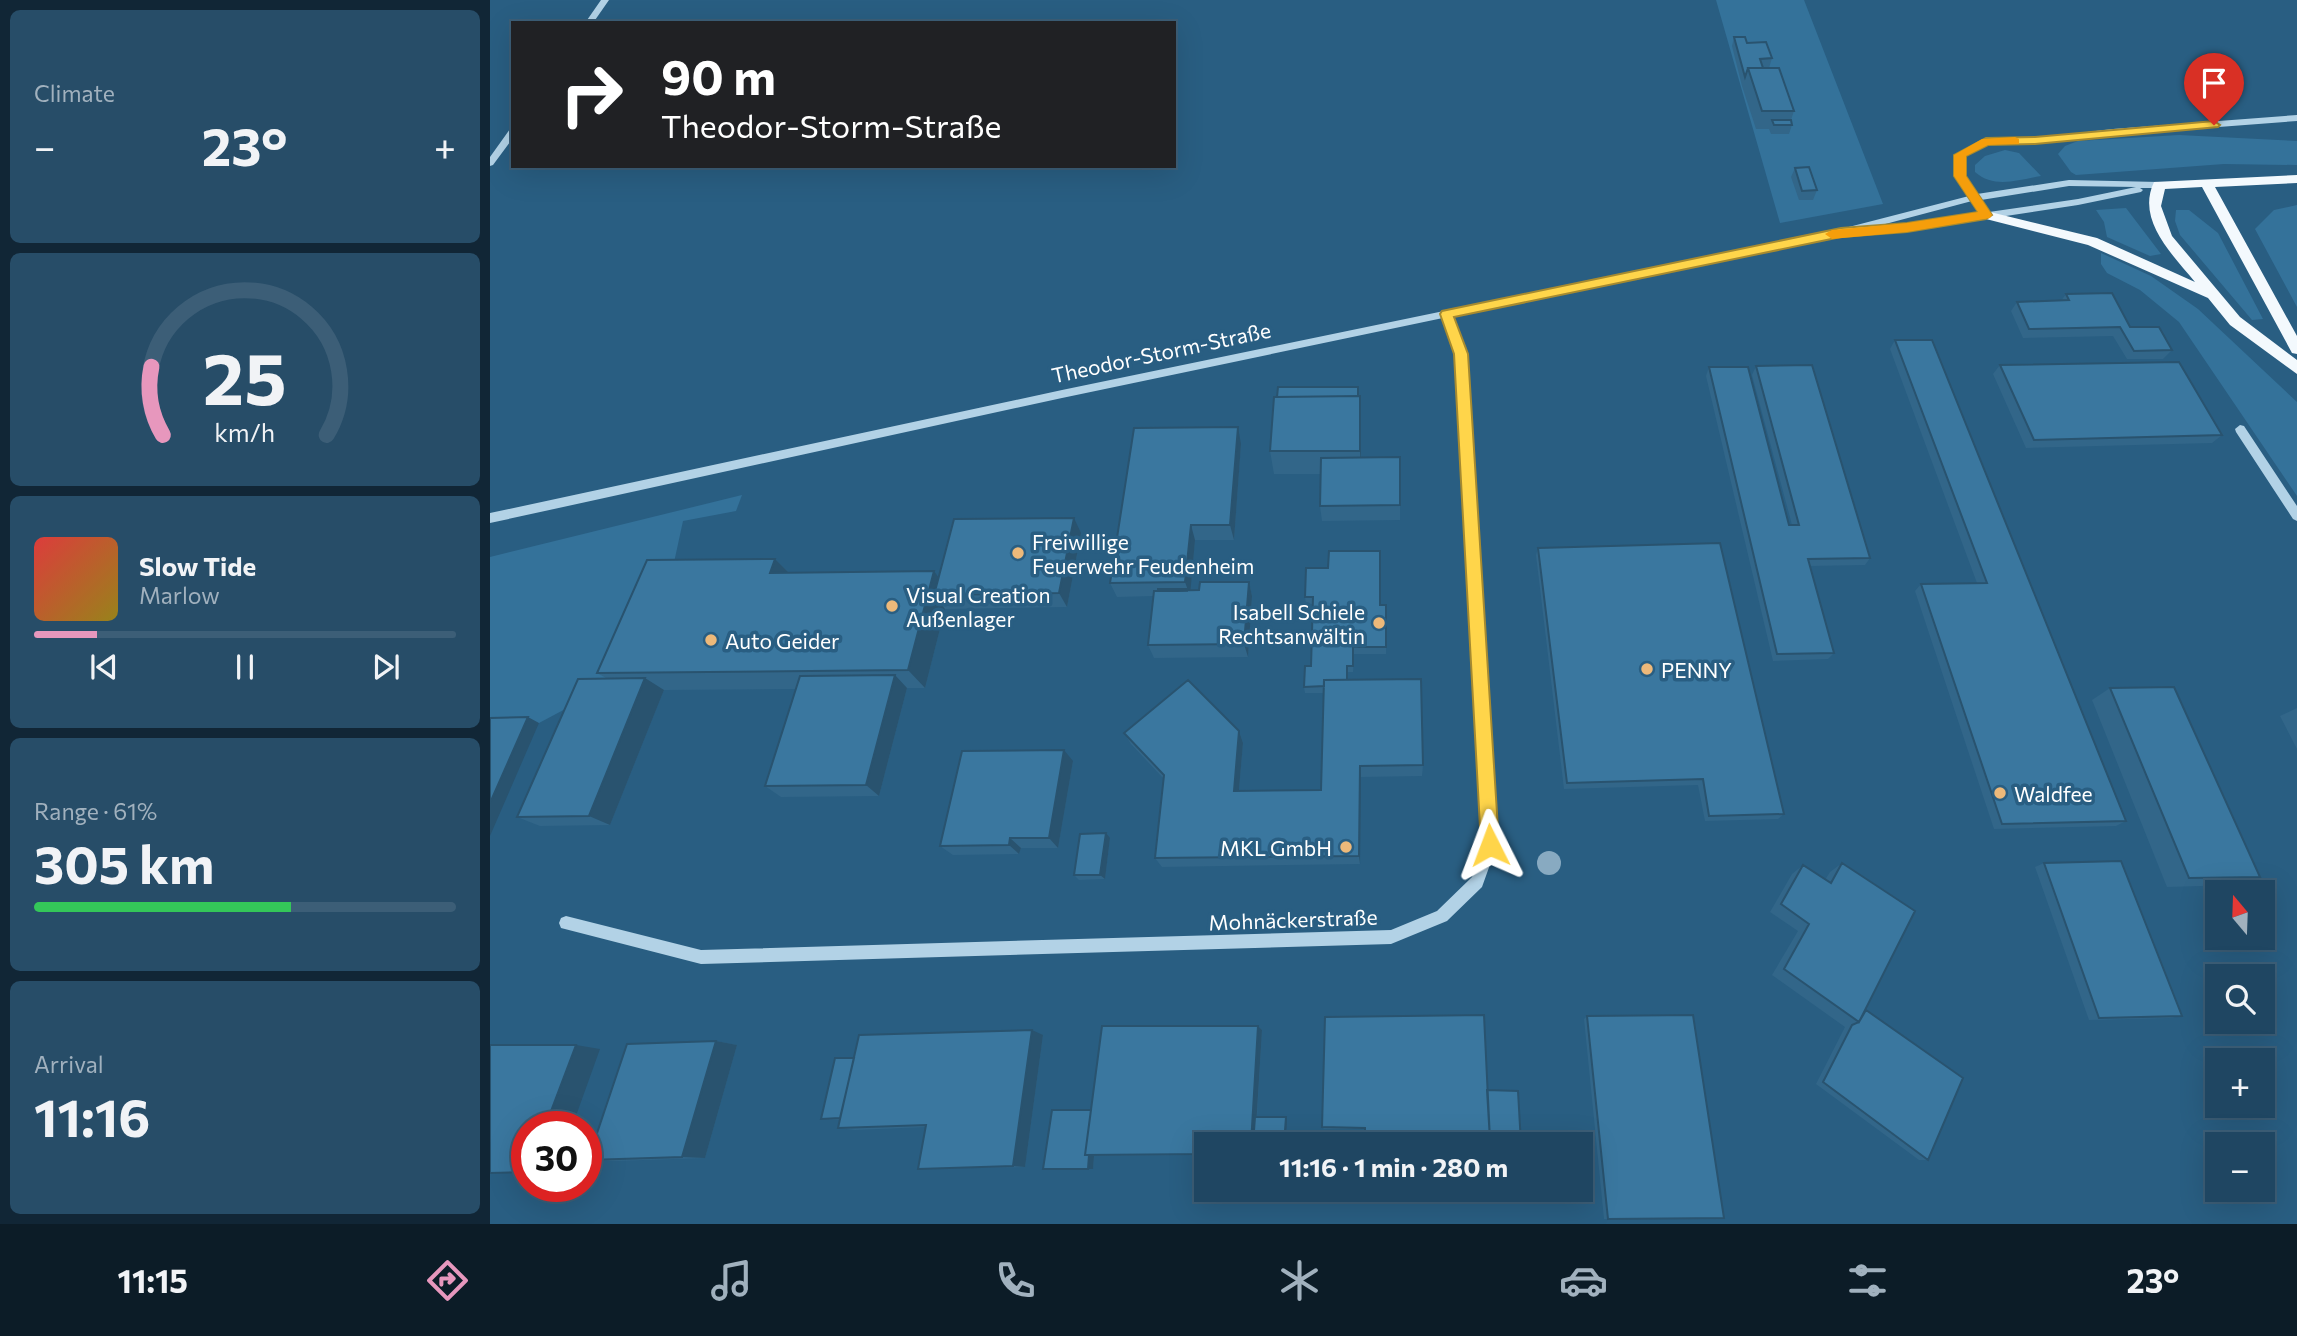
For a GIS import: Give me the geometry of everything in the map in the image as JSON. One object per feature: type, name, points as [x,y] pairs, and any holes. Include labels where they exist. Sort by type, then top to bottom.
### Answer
[{"type":"main road","name":"Theodor-Storm-Straße","points":[[2159,185],[2297,179]]},
{"type":"main road","points":[[2206,183],[2297,349]]},
{"type":"main road","points":[[2159,185],[2154,206],[2166,238],[2235,321],[2297,368]]},
{"type":"main road","points":[[1986,215],[2092,241],[2211,295]]},
{"type":"street","points":[[590,21],[605,0]]},
{"type":"street","points":[[1986,215],[1960,176],[1960,155],[1986,142],[2035,141],[2113,132],[2297,118]]},
{"type":"street","points":[[490,163],[511,134]]},
{"type":"street","name":"Theodor-Storm-Straße","points":[[490,518],[1841,232],[1975,198],[2069,183],[2159,185]]},
{"type":"street","name":"Theodor-Storm-Straße","points":[[1841,232],[1907,228],[2078,202],[2159,185]]},
{"type":"street","name":"Mohnäckerstraße","points":[[566,923],[701,957],[1391,937],[1442,916],[1477,881],[1490,845],[1461,354],[1446,314]]},
{"type":"street","points":[[2241,429],[2297,516]]},
{"type":"shaded area","points":[[1716,0],[1804,0],[1883,204],[1780,223]]},
{"type":"shaded area","points":[[2179,135],[2297,141],[2297,165],[2224,164],[2076,175],[2058,154],[2065,146],[2078,141]]},
{"type":"shaded area","points":[[2005,150],[2019,153],[2041,176],[1998,182],[1975,172],[1975,165],[1985,156]]},
{"type":"shaded area","points":[[2297,205],[2297,307],[2255,229],[2274,210]]},
{"type":"shaded area","points":[[2126,208],[2161,254],[2150,256],[2107,237],[2104,222],[2096,210]]},
{"type":"shaded area","points":[[2176,210],[2189,210],[2218,233],[2263,319],[2252,320],[2180,235],[2175,221]]},
{"type":"shaded area","points":[[2101,253],[2151,276],[2198,309],[2297,402],[2297,496],[2179,322],[2140,290],[2107,273],[2101,264]]},
{"type":"shaded area","points":[[742,495],[736,511],[683,521],[668,590],[599,691],[539,723],[490,725],[490,557]]},
{"type":"building","points":[[1734,37],[1745,37],[1747,43],[1766,42],[1772,58],[1760,59],[1763,68],[1748,68],[1745,77]]},
{"type":"building","points":[[1748,68],[1779,68],[1794,111],[1762,111]]},
{"type":"building","points":[[1772,120],[1791,120],[1792,125],[1774,125]]},
{"type":"building","points":[[1809,167],[1817,190],[1802,191],[1795,168]]},
{"type":"building","points":[[2112,293],[2130,327],[2159,327],[2172,350],[2134,351],[2120,327],[2029,329],[2017,302],[2069,300],[2066,294]]},
{"type":"building","points":[[1895,340],[1932,340],[2126,821],[2002,824],[1921,584],[1987,583]]},
{"type":"building","points":[[2179,362],[2222,435],[2034,440],[2000,365]]},
{"type":"building","points":[[1812,365],[1870,558],[1808,559],[1834,653],[1777,654],[1709,367],[1748,367],[1789,525],[1799,525],[1756,366]]},
{"type":"building","points":[[1278,387],[1358,387],[1358,396],[1277,397]]},
{"type":"building","points":[[1360,396],[1360,451],[1270,451],[1274,397]]},
{"type":"building","points":[[1238,427],[1230,525],[1191,525],[1185,582],[1110,583],[1134,428]]},
{"type":"building","points":[[1400,457],[1400,505],[1320,506],[1321,458]]},
{"type":"building","name":"Freiwillige Feuerwehr Feudenheim","points":[[1074,518],[1059,593],[934,595],[954,519]]},
{"type":"building","name":"PENNY","points":[[1720,543],[1784,814],[1709,816],[1703,779],[1567,783],[1538,548]]},
{"type":"building","points":[[1329,551],[1380,551],[1380,605],[1386,605],[1386,647],[1353,647],[1353,666],[1347,666],[1347,680],[1324,680],[1324,686],[1304,687],[1305,666],[1311,666],[1313,597],[1305,597],[1306,568],[1328,568]]},
{"type":"building","points":[[775,559],[770,573],[934,571],[908,670],[597,673],[647,560]]},
{"type":"building","points":[[1200,582],[1249,582],[1244,644],[1148,645],[1154,591],[1199,590]]},
{"type":"building","points":[[1187,589],[1187,591],[1158,591]]},
{"type":"building","points":[[895,675],[866,785],[765,786],[800,676]]},
{"type":"building","points":[[645,678],[589,816],[517,817],[578,679]]},
{"type":"building","points":[[1421,679],[1423,765],[1360,766],[1359,856],[1155,858],[1164,775],[1124,733],[1188,680],[1239,731],[1234,791],[1321,790],[1324,680]]},
{"type":"building","points":[[2174,687],[2260,877],[2189,878],[2110,688]]},
{"type":"building","points":[[528,717],[490,803],[490,718]]},
{"type":"building","points":[[1064,750],[1049,838],[1010,838],[1009,845],[940,846],[962,751]]},
{"type":"building","points":[[1106,833],[1100,875],[1074,875],[1080,834]]},
{"type":"building","points":[[2121,861],[2182,1016],[2099,1018],[2044,863]]},
{"type":"building","points":[[1842,863],[1915,911],[1859,1022],[1784,969],[1809,924],[1781,904],[1803,865],[1831,883]]},
{"type":"building","points":[[1866,1010],[1963,1078],[1928,1160],[1823,1082],[1852,1025],[1859,1022]]},
{"type":"building","points":[[1484,1015],[1490,1132],[1365,1132],[1365,1128],[1322,1127],[1325,1017]]},
{"type":"building","points":[[1693,1015],[1724,1218],[1608,1219],[1587,1016]]},
{"type":"building","points":[[1102,1026],[1258,1026],[1252,1132],[1194,1132],[1194,1154],[1085,1155]]},
{"type":"building","points":[[1032,1030],[1013,1166],[918,1169],[926,1125],[838,1128],[859,1035]]},
{"type":"building","points":[[716,1041],[682,1157],[602,1160],[602,1118],[627,1044]]},
{"type":"building","points":[[490,1045],[576,1045],[551,1111],[511,1111],[511,1172],[490,1173]]},
{"type":"building","points":[[835,1058],[854,1058],[840,1118],[821,1119]]},
{"type":"building","points":[[1487,1090],[1518,1091],[1520,1132],[1490,1132]]},
{"type":"building","points":[[1052,1110],[1091,1110],[1085,1155],[1089,1155],[1088,1169],[1043,1169]]},
{"type":"building","points":[[1255,1117],[1286,1117],[1285,1132],[1254,1132]]},
{"type":"slow traffic","points":[[1832,234],[1907,228],[1986,215],[1960,176],[1960,155],[1986,142],[2015,141]]},
{"type":"place","name":"Freiwillige Feuerwehr Feudenheim","points":[[1018,553]]},
{"type":"place","name":"Visual Creation Außenlager","points":[[892,606]]},
{"type":"place","name":"Isabell Schiele Rechtsanwältin","points":[[1379,623]]},
{"type":"place","name":"Auto Geider","points":[[711,640]]},
{"type":"place","name":"PENNY","points":[[1647,669]]},
{"type":"place","name":"Waldfee","points":[[2000,793]]},
{"type":"place","name":"MKL GmbH","points":[[1346,847]]},
{"type":"route","points":[[1490,845],[1461,354],[1446,314],[1841,232],[1907,228],[1986,215],[1960,176],[1960,155],[1986,142],[2035,141],[2214,125]]}]
